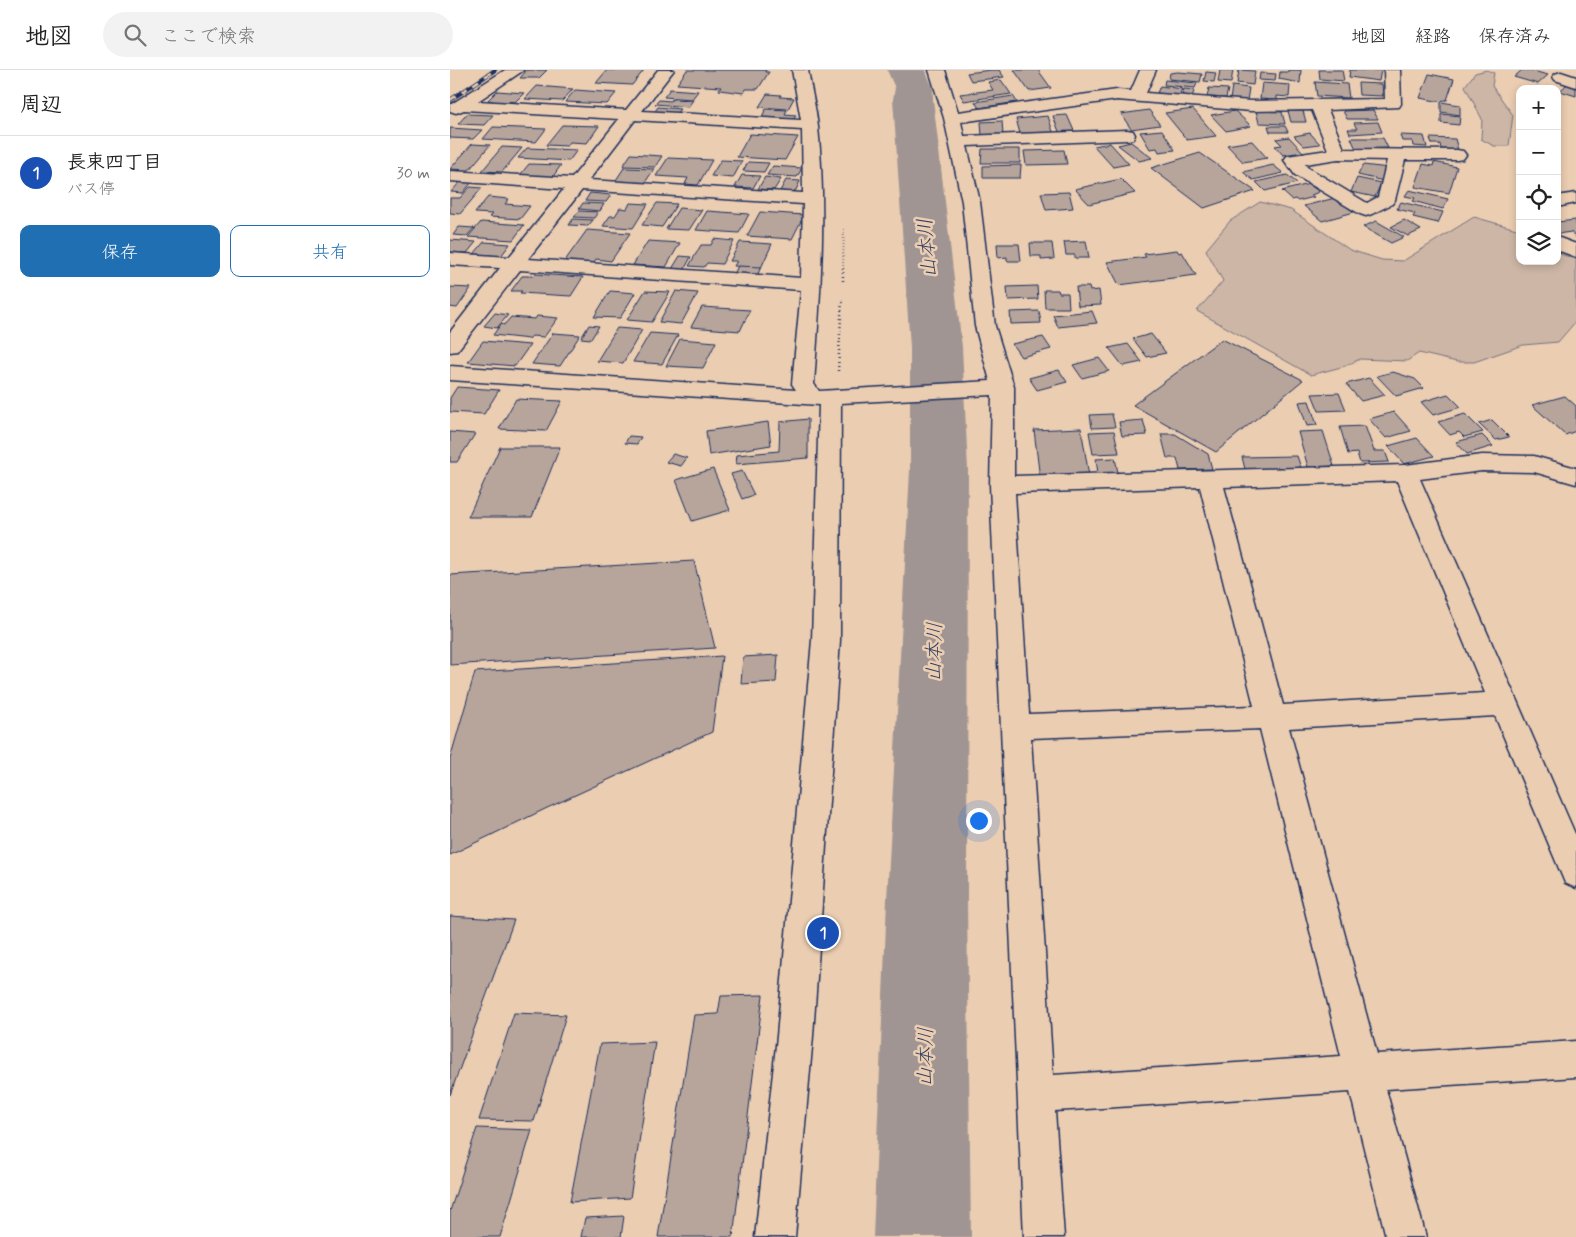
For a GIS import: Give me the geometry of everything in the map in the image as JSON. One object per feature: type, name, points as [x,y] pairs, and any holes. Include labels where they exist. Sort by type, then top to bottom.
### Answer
[{"type":"street","points":[[456,109],[516,70]]},
{"type":"street","points":[[450,346],[666,70]]},
{"type":"street","points":[[800,70],[810,126],[812,199],[811,286],[803,384],[829,397]]},
{"type":"street","points":[[937,70],[954,129],[971,202],[994,387],[1002,485],[1044,1237]]},
{"type":"street","points":[[1136,97],[1148,70]]},
{"type":"street","points":[[954,129],[1117,95],[1251,106],[1394,104],[1392,70]]},
{"type":"street","points":[[1318,105],[1338,154]]},
{"type":"street","points":[[456,109],[810,126]]},
{"type":"street","points":[[954,129],[1126,134]]},
{"type":"street","points":[[1397,155],[1386,200],[1366,210],[1301,171],[1293,160],[1338,154],[1457,155]]},
{"type":"street","points":[[450,176],[812,199]]},
{"type":"street","points":[[1561,201],[1576,198]]},
{"type":"street","points":[[1561,245],[1576,251]]},
{"type":"street","points":[[450,259],[811,286]]},
{"type":"street","points":[[450,373],[829,397],[994,387]]},
{"type":"street","points":[[775,1237],[795,1036],[826,640],[829,397]]},
{"type":"street","points":[[1002,485],[1405,473],[1482,464],[1534,464],[1576,476]]},
{"type":"street","points":[[1405,473],[1576,873]]},
{"type":"street","points":[[1210,479],[1365,1072],[1406,1237]]},
{"type":"street","points":[[1016,727],[1272,717],[1504,704]]},
{"type":"street","points":[[1036,1094],[1576,1059]]},
{"type":"shaded area","points":[[1487,70],[1494,73],[1492,86],[1513,115],[1509,146],[1494,146],[1481,139],[1482,119],[1465,86],[1475,73]]},
{"type":"shaded area","points":[[1260,202],[1291,210],[1350,250],[1382,260],[1403,261],[1474,217],[1516,229],[1516,265],[1561,265],[1561,254],[1576,259],[1576,321],[1558,342],[1523,345],[1474,362],[1457,362],[1419,353],[1407,361],[1360,359],[1345,366],[1311,375],[1197,311],[1223,281],[1206,250],[1230,221]]},
{"type":"building","points":[[527,70],[547,70],[539,78],[520,78]]},
{"type":"building","points":[[607,70],[644,70],[632,85],[596,83]]},
{"type":"building","points":[[687,70],[766,70],[765,72],[769,72],[758,89],[746,89],[744,93],[719,90],[721,87],[677,84]]},
{"type":"building","points":[[999,70],[1004,77],[971,81],[967,73]]},
{"type":"building","points":[[1014,70],[1038,70],[1051,88],[1029,91]]},
{"type":"building","points":[[1220,70],[1233,70],[1231,83],[1218,82]]},
{"type":"building","points":[[1239,70],[1255,71],[1253,85],[1237,83]]},
{"type":"building","points":[[1288,70],[1301,70],[1300,83],[1279,79],[1280,72],[1288,72]]},
{"type":"building","points":[[1319,70],[1342,70],[1344,81],[1320,79]]},
{"type":"building","points":[[1350,70],[1381,70],[1379,81],[1349,77]]},
{"type":"building","points":[[1522,70],[1548,75],[1538,84],[1514,77]]},
{"type":"building","points":[[1206,72],[1216,73],[1214,82],[1204,81]]},
{"type":"building","points":[[1170,73],[1202,74],[1200,82],[1169,79]]},
{"type":"building","points":[[1260,73],[1276,74],[1275,81],[1259,80]]},
{"type":"building","points":[[1429,74],[1454,79],[1447,100],[1436,101],[1420,98]]},
{"type":"building","points":[[1001,80],[1011,94],[964,101],[960,94],[993,90],[988,82]]},
{"type":"building","points":[[1165,80],[1197,83],[1195,88],[1164,85]]},
{"type":"building","points":[[1315,82],[1347,84],[1349,98],[1317,96]]},
{"type":"building","points":[[1262,83],[1290,85],[1289,97],[1277,96],[1277,100],[1260,99]]},
{"type":"building","points":[[1358,83],[1382,84],[1383,96],[1359,95]]},
{"type":"building","points":[[1567,84],[1576,87],[1576,96],[1561,91]]},
{"type":"building","points":[[537,86],[573,89],[562,101],[525,99]]},
{"type":"building","points":[[1160,86],[1182,89],[1179,96],[1157,93]]},
{"type":"building","points":[[1232,86],[1249,88],[1247,101],[1230,100]]},
{"type":"building","points":[[1209,88],[1228,89],[1226,98],[1207,97]]},
{"type":"building","points":[[670,89],[698,91],[692,99],[664,97]]},
{"type":"building","points":[[1184,89],[1195,90],[1192,96],[1182,95]]},
{"type":"building","points":[[575,90],[616,93],[607,104],[565,102]]},
{"type":"building","points":[[497,91],[524,93],[515,102],[508,101],[506,105],[490,104],[493,101],[488,100]]},
{"type":"building","points":[[767,94],[794,98],[788,109],[759,107]]},
{"type":"building","points":[[1013,96],[1017,102],[979,108],[975,102]]},
{"type":"building","points":[[672,99],[693,100],[688,107],[655,104],[659,100],[671,101]]},
{"type":"building","points":[[1441,102],[1460,105],[1460,115],[1441,112]]},
{"type":"building","points":[[658,107],[680,109],[675,115],[653,114]]},
{"type":"building","points":[[766,109],[787,110],[785,114],[796,115],[792,122],[760,120]]},
{"type":"building","points":[[1193,109],[1216,136],[1187,140],[1165,113]]},
{"type":"building","points":[[1149,110],[1160,125],[1131,129],[1121,114]]},
{"type":"building","points":[[1373,110],[1378,119],[1347,119],[1343,111]]},
{"type":"building","points":[[1235,111],[1251,126],[1226,131],[1211,115]]},
{"type":"building","points":[[1256,111],[1282,112],[1285,124],[1259,123]]},
{"type":"building","points":[[1288,111],[1303,111],[1306,122],[1291,122]]},
{"type":"building","points":[[467,114],[493,115],[484,125],[458,124]]},
{"type":"building","points":[[1441,114],[1460,116],[1459,125],[1441,123]]},
{"type":"building","points":[[1067,115],[1075,133],[1060,134],[1053,116]]},
{"type":"building","points":[[1048,116],[1054,135],[1021,137],[1016,119]]},
{"type":"building","points":[[1002,121],[1003,135],[982,136],[981,122]]},
{"type":"building","points":[[1378,122],[1382,132],[1350,134],[1348,129],[1357,129],[1354,123]]},
{"type":"building","points":[[562,125],[599,126],[587,143],[570,142],[567,146],[546,145]]},
{"type":"building","points":[[1268,126],[1285,126],[1288,132],[1270,132]]},
{"type":"building","points":[[493,127],[546,129],[536,142],[483,139]]},
{"type":"building","points":[[450,128],[482,130],[473,139],[450,138]]},
{"type":"building","points":[[1162,130],[1175,150],[1159,152],[1157,148],[1150,149],[1140,132]]},
{"type":"building","points":[[1310,133],[1320,144],[1304,146],[1294,136]]},
{"type":"building","points":[[750,134],[798,137],[785,160],[737,157]]},
{"type":"building","points":[[1400,135],[1424,136],[1427,147],[1413,146],[1412,141],[1402,141]]},
{"type":"building","points":[[1289,137],[1303,152],[1283,155],[1275,146],[1282,145],[1276,139]]},
{"type":"building","points":[[1351,138],[1383,138],[1388,148],[1356,149]]},
{"type":"building","points":[[1430,138],[1455,139],[1458,150],[1441,149],[1440,144],[1432,144]]},
{"type":"building","points":[[1252,141],[1267,158],[1243,162],[1227,145]]},
{"type":"building","points":[[1131,142],[1152,158],[1139,161],[1118,145]]},
{"type":"building","points":[[1110,143],[1129,164],[1113,167],[1094,146]]},
{"type":"building","points":[[472,144],[490,145],[469,170],[450,169]]},
{"type":"building","points":[[502,147],[522,148],[502,172],[482,171]]},
{"type":"building","points":[[527,148],[577,150],[569,161],[518,158]]},
{"type":"building","points":[[982,149],[1020,149],[1020,163],[981,163]]},
{"type":"building","points":[[1064,150],[1067,164],[1026,165],[1024,151]]},
{"type":"building","points":[[1200,153],[1255,191],[1204,208],[1151,168]]},
{"type":"building","points":[[631,154],[662,156],[655,167],[623,166]]},
{"type":"building","points":[[668,158],[712,160],[698,185],[685,184],[688,178],[656,176]]},
{"type":"building","points":[[721,160],[742,161],[733,178],[711,176]]},
{"type":"building","points":[[748,162],[769,163],[764,172],[743,171]]},
{"type":"building","points":[[1434,162],[1457,167],[1449,193],[1415,187],[1423,164],[1433,166]]},
{"type":"building","points":[[529,164],[561,165],[552,178],[520,175]]},
{"type":"building","points":[[1021,165],[1020,178],[983,178],[983,166]]},
{"type":"building","points":[[1273,165],[1283,173],[1253,180],[1243,172]]},
{"type":"building","points":[[1363,165],[1389,168],[1384,181],[1358,175]]},
{"type":"building","points":[[773,166],[802,168],[797,177],[767,175]]},
{"type":"building","points":[[624,168],[654,169],[644,184],[614,183]]},
{"type":"building","points":[[742,175],[760,176],[753,188],[735,187]]},
{"type":"building","points":[[1287,175],[1297,183],[1265,191],[1256,182]]},
{"type":"building","points":[[765,177],[781,179],[774,190],[758,189]]},
{"type":"building","points":[[1357,178],[1381,183],[1375,197],[1351,192]]},
{"type":"building","points":[[1121,179],[1135,193],[1089,204],[1075,189]]},
{"type":"building","points":[[786,180],[800,181],[796,190],[792,192],[780,191]]},
{"type":"building","points":[[460,182],[472,182],[463,193],[451,192]]},
{"type":"building","points":[[1309,184],[1319,192],[1311,195],[1314,197],[1298,201],[1292,200],[1282,191]]},
{"type":"building","points":[[470,187],[482,188],[460,214],[450,213],[450,198],[460,198]]},
{"type":"building","points":[[1409,190],[1448,199],[1443,209],[1413,201],[1415,198],[1405,196]]},
{"type":"building","points":[[1069,192],[1073,208],[1046,210],[1041,193]]},
{"type":"building","points":[[590,193],[611,195],[606,202],[585,201]]},
{"type":"building","points":[[488,197],[509,199],[505,204],[530,206],[520,219],[489,217],[492,214],[475,213]]},
{"type":"building","points":[[1335,198],[1354,212],[1322,221],[1304,206]]},
{"type":"building","points":[[1401,202],[1443,212],[1438,223],[1413,217],[1415,213],[1397,209]]},
{"type":"building","points":[[583,203],[604,204],[600,211],[579,209]]},
{"type":"building","points":[[630,203],[648,204],[633,228],[603,226],[610,216],[615,216],[620,208],[627,209]]},
{"type":"building","points":[[657,203],[677,204],[662,227],[642,225]]},
{"type":"building","points":[[679,208],[702,210],[689,230],[666,229]]},
{"type":"building","points":[[579,211],[598,212],[594,218],[574,217]]},
{"type":"building","points":[[707,211],[749,214],[739,233],[696,230]]},
{"type":"building","points":[[760,212],[804,215],[792,239],[747,236]]},
{"type":"building","points":[[573,219],[593,220],[588,226],[569,225]]},
{"type":"building","points":[[1404,220],[1421,230],[1408,236],[1391,227]]},
{"type":"building","points":[[1576,220],[1576,238],[1571,232],[1561,233],[1561,222]]},
{"type":"building","points":[[1376,221],[1404,237],[1391,243],[1363,227]]},
{"type":"building","points":[[481,222],[524,225],[513,240],[468,237]]},
{"type":"building","points":[[459,227],[474,228],[467,236],[453,235]]},
{"type":"building","points":[[587,230],[630,233],[611,261],[596,259],[593,264],[564,262]]},
{"type":"building","points":[[714,239],[734,241],[722,264],[707,263],[704,267],[689,266],[701,245],[711,245]]},
{"type":"building","points":[[450,240],[476,242],[467,253],[450,252]]},
{"type":"building","points":[[648,241],[680,243],[666,267],[633,265]]},
{"type":"building","points":[[1086,241],[1089,258],[1075,258],[1075,255],[1066,255],[1064,242]]},
{"type":"building","points":[[484,242],[510,244],[501,256],[474,254]]},
{"type":"building","points":[[740,242],[772,244],[761,268],[734,266],[737,261],[730,261]]},
{"type":"building","points":[[1030,243],[1052,243],[1054,259],[1041,260],[1041,256],[1031,256]]},
{"type":"building","points":[[997,244],[1019,244],[1021,261],[1007,261],[1007,257],[998,258]]},
{"type":"building","points":[[1177,250],[1179,253],[1182,252],[1196,275],[1119,285],[1107,262],[1146,257],[1144,254]]},
{"type":"building","points":[[680,256],[691,257],[684,270],[672,269]]},
{"type":"building","points":[[738,266],[761,267],[756,278],[733,276]]},
{"type":"building","points":[[535,274],[583,277],[571,296],[511,291],[522,276],[533,276]]},
{"type":"building","points":[[1037,286],[1038,299],[1008,300],[1007,287]]},
{"type":"building","points":[[450,287],[471,288],[457,308],[450,307]]},
{"type":"building","points":[[1076,287],[1089,287],[1090,291],[1099,290],[1101,305],[1078,306]]},
{"type":"building","points":[[1044,290],[1058,290],[1059,293],[1068,293],[1069,308],[1045,308]]},
{"type":"building","points":[[610,291],[635,293],[620,318],[594,317]]},
{"type":"building","points":[[645,291],[670,292],[652,322],[627,320]]},
{"type":"building","points":[[676,291],[698,293],[681,324],[659,322]]},
{"type":"building","points":[[702,307],[750,310],[740,331],[691,327]]},
{"type":"building","points":[[1039,311],[1041,323],[1011,324],[1010,312]]},
{"type":"building","points":[[1092,311],[1097,323],[1058,327],[1053,315]]},
{"type":"building","points":[[495,313],[508,315],[497,328],[484,326]]},
{"type":"building","points":[[537,316],[558,318],[544,337],[532,336],[529,339],[493,335],[501,324],[504,325],[511,317],[535,319]]},
{"type":"building","points":[[589,325],[599,326],[591,339],[581,338]]},
{"type":"building","points":[[617,328],[642,330],[623,363],[597,361]]},
{"type":"building","points":[[553,333],[580,335],[560,366],[532,364]]},
{"type":"building","points":[[650,333],[678,335],[662,364],[633,362]]},
{"type":"building","points":[[1151,334],[1166,353],[1147,357],[1133,339]]},
{"type":"building","points":[[1043,337],[1051,349],[1021,357],[1012,344]]},
{"type":"building","points":[[680,339],[716,342],[703,368],[666,366]]},
{"type":"building","points":[[1222,339],[1303,380],[1216,452],[1133,405]]},
{"type":"building","points":[[483,341],[530,345],[515,366],[468,362]]},
{"type":"building","points":[[1128,344],[1142,362],[1123,366],[1109,348]]},
{"type":"building","points":[[1099,358],[1109,371],[1082,378],[1073,365]]},
{"type":"building","points":[[1059,370],[1067,382],[1037,390],[1029,378]]},
{"type":"building","points":[[1393,372],[1415,379],[1424,388],[1396,396],[1377,376]]},
{"type":"building","points":[[1369,378],[1385,395],[1361,401],[1346,384]]},
{"type":"building","points":[[457,387],[499,390],[484,414],[450,412],[450,398]]},
{"type":"building","points":[[1339,393],[1346,410],[1319,411],[1312,394]]},
{"type":"building","points":[[1448,394],[1461,407],[1433,415],[1421,402]]},
{"type":"building","points":[[1565,396],[1576,406],[1576,431],[1565,435],[1532,405]]},
{"type":"building","points":[[516,399],[562,401],[546,431],[499,429]]},
{"type":"building","points":[[1309,401],[1317,425],[1307,426],[1299,402]]},
{"type":"building","points":[[1394,412],[1411,431],[1386,438],[1369,419]]},
{"type":"building","points":[[1112,414],[1115,427],[1092,428],[1090,415]]},
{"type":"building","points":[[1465,414],[1483,432],[1464,437],[1459,432],[1450,435],[1438,422]]},
{"type":"building","points":[[808,419],[808,458],[736,464],[737,455],[779,451],[780,422]]},
{"type":"building","points":[[1143,420],[1147,435],[1122,436],[1119,422]]},
{"type":"building","points":[[1492,420],[1509,437],[1496,440],[1479,424]]},
{"type":"building","points":[[768,422],[771,445],[709,455],[706,431]]},
{"type":"building","points":[[1365,426],[1374,451],[1385,451],[1389,462],[1360,463],[1357,453],[1348,454],[1340,427]]},
{"type":"building","points":[[1081,428],[1089,476],[1040,479],[1034,430]]},
{"type":"building","points":[[1114,431],[1119,453],[1093,454],[1089,432]]},
{"type":"building","points":[[1323,431],[1334,466],[1308,467],[1298,432]]},
{"type":"building","points":[[450,432],[475,434],[457,462],[450,462]]},
{"type":"building","points":[[1161,434],[1175,434],[1208,454],[1212,469],[1180,470],[1177,458],[1167,458]]},
{"type":"building","points":[[1482,435],[1493,446],[1467,454],[1456,442]]},
{"type":"building","points":[[629,436],[641,437],[637,444],[625,443]]},
{"type":"building","points":[[1417,438],[1434,456],[1404,464],[1388,446]]},
{"type":"building","points":[[500,447],[560,447],[532,517],[468,517]]},
{"type":"building","points":[[673,454],[687,458],[681,466],[666,462]]},
{"type":"building","points":[[1297,456],[1302,471],[1246,473],[1242,457]]},
{"type":"building","points":[[1115,458],[1118,473],[1098,474],[1096,459]]},
{"type":"building","points":[[713,469],[730,510],[692,521],[676,480]]},
{"type":"building","points":[[742,471],[754,495],[742,499],[731,474]]},
{"type":"building","points":[[694,561],[715,648],[450,665],[450,575]]},
{"type":"building","points":[[778,655],[776,682],[741,684],[743,657]]},
{"type":"building","points":[[722,656],[712,732],[450,855],[450,759],[475,672]]},
{"type":"building","points":[[450,916],[514,920],[450,1095]]},
{"type":"building","points":[[763,995],[733,1237],[658,1237],[694,1015],[718,1014],[721,996]]},
{"type":"building","points":[[514,1013],[566,1015],[534,1121],[479,1120]]},
{"type":"building","points":[[655,1042],[630,1198],[570,1202],[600,1044]]},
{"type":"building","points":[[477,1128],[532,1130],[500,1237],[450,1237],[450,1211]]},
{"type":"building","points":[[624,1216],[621,1237],[581,1237],[585,1218]]},
{"type":"waterway","name":"山本川","points":[[906,70],[914,88],[913,99],[936,347],[939,470],[927,899],[922,1237]]},
{"type":"railway","points":[[450,100],[495,70]]},
{"type":"place","name":"長束四丁目","points":[[823,933]]}]
